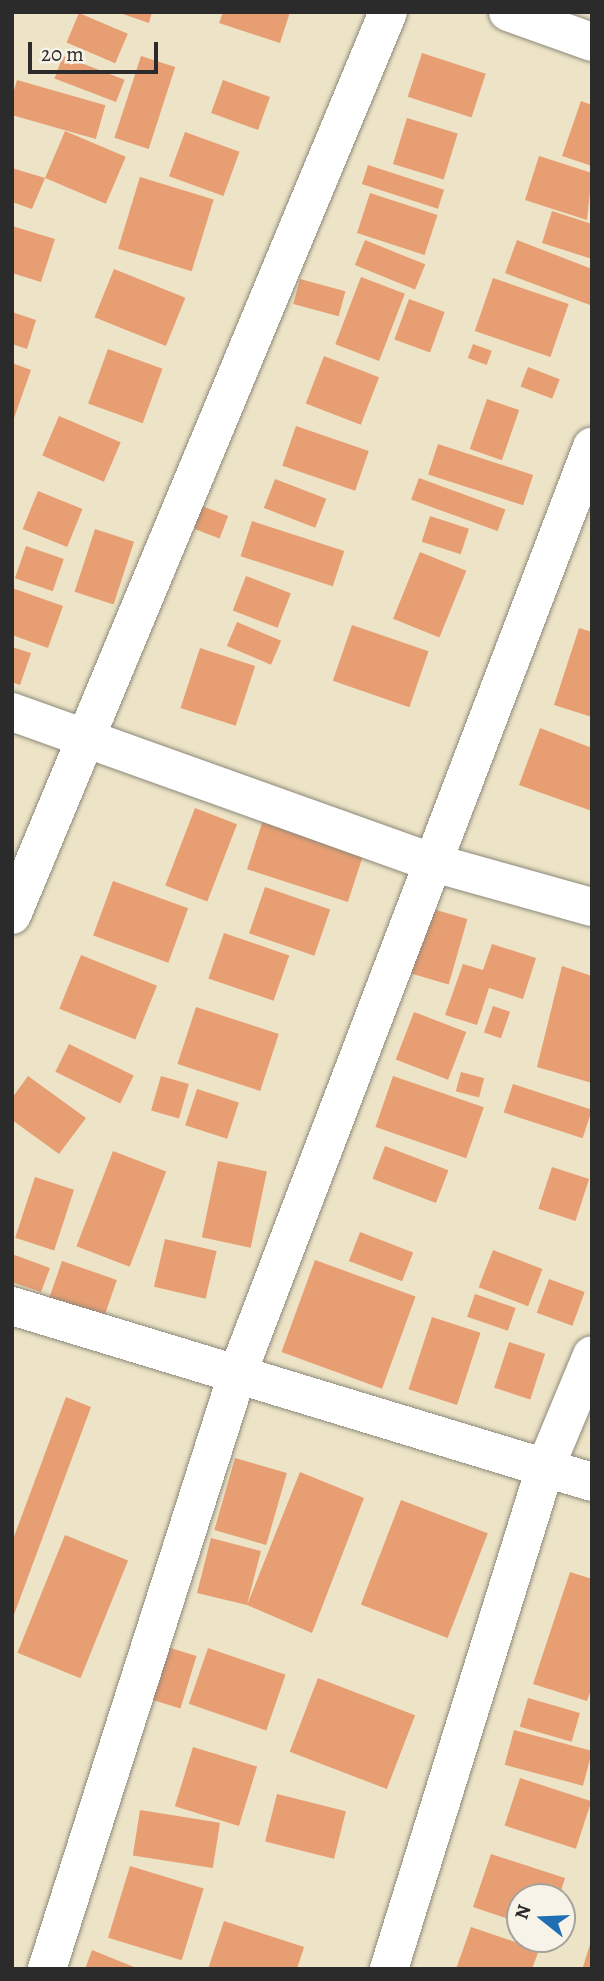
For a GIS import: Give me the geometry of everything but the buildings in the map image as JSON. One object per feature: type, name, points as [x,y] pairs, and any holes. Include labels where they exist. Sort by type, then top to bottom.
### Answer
[{"type":"street","points":[[12,915],[89,740],[388,12]]},
{"type":"street","points":[[508,12],[592,42]]},
{"type":"street","points":[[47,1969],[237,1375],[592,447]]},
{"type":"street","points":[[12,712],[434,863],[592,907]]},
{"type":"street","points":[[12,1306],[592,1482]]},
{"type":"street","points":[[389,1969],[545,1468],[592,1355]]}]
